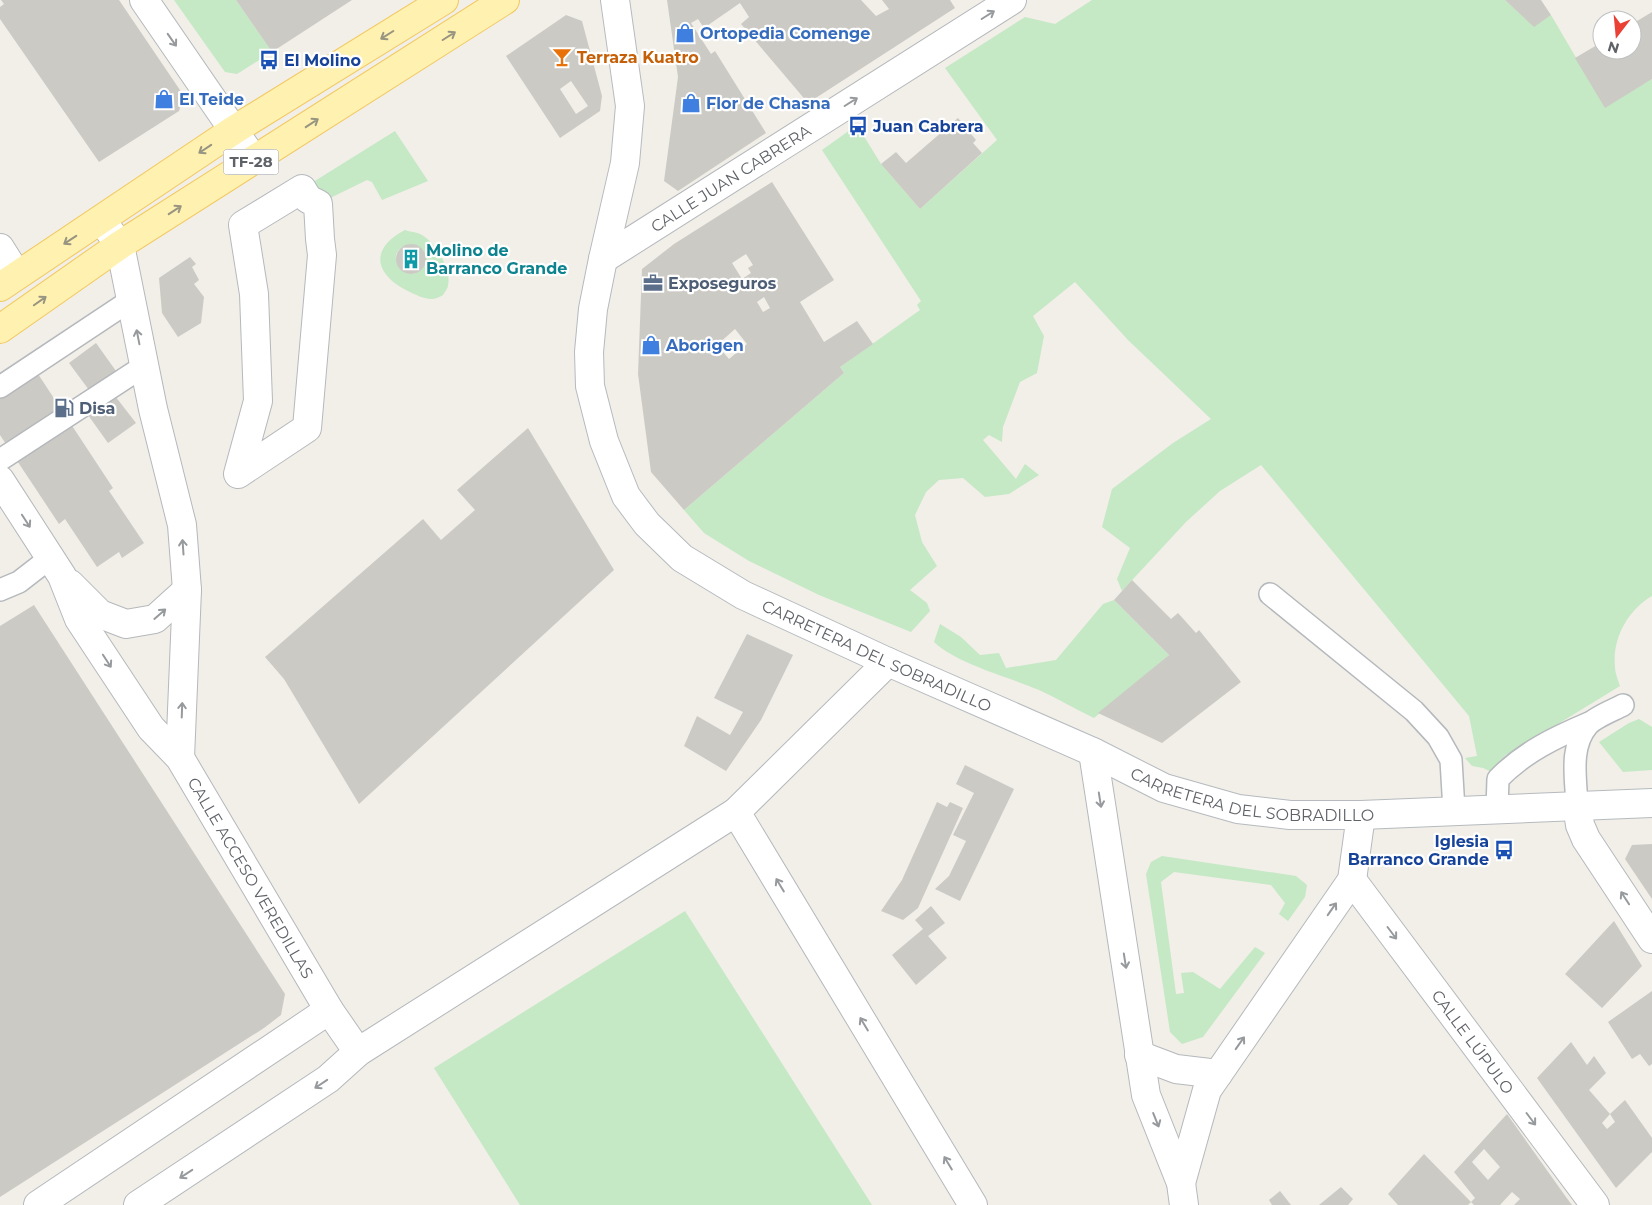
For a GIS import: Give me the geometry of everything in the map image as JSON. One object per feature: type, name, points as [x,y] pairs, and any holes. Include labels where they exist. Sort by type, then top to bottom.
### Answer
[{"type":"main road","name":"TF-28","points":[[9,281],[234,130],[444,0]]},
{"type":"main road","name":"TF-28","points":[[0,329],[120,245],[505,0]]},
{"type":"street","points":[[144,0],[254,160]]},
{"type":"street","name":"CARRETERA DEL SOBRADILLO","points":[[615,0],[630,106],[625,163],[602,259],[593,318],[589,352],[590,386],[604,441],[626,496],[647,524],[682,558],[744,595],[888,662],[1092,752],[1164,788],[1238,809],[1290,815],[1361,815],[1652,802]]},
{"type":"street","name":"CALLE JUAN CABRERA","points":[[602,259],[1012,0]]},
{"type":"street","points":[[302,189],[308,199],[318,204],[322,255],[307,428],[238,474],[258,401],[254,294],[243,225],[302,189]]},
{"type":"street","points":[[101,220],[120,245],[153,409],[182,525],[187,590],[180,758]]},
{"type":"street","points":[[0,248],[9,281]]},
{"type":"street","name":"CALLE ACCESO VEREDILLAS","points":[[0,480],[56,567],[79,620],[151,728],[180,758],[329,1010],[358,1052]]},
{"type":"street","points":[[56,567],[100,614],[126,624],[155,619],[187,590]]},
{"type":"street","points":[[138,1205],[328,1079],[358,1052],[736,812],[888,662]]},
{"type":"street","points":[[1092,752],[1146,1095],[1183,1194]]},
{"type":"street","points":[[1577,805],[1580,825],[1586,839],[1652,939]]},
{"type":"street","points":[[736,812],[973,1205]]},
{"type":"street","points":[[1183,1194],[1207,1090],[1352,880],[1361,815]]},
{"type":"street","name":"CALLE LÚPULO","points":[[1352,880],[1595,1205]]},
{"type":"street","points":[[38,1205],[329,1010]]},
{"type":"street","points":[[1140,1055],[1176,1069],[1218,1074]]},
{"type":"lane","points":[[0,387],[131,300]]},
{"type":"lane","points":[[0,460],[144,366]]},
{"type":"lane","points":[[0,590],[56,567]]},
{"type":"lane","points":[[1270,594],[1414,711],[1438,737],[1451,760],[1454,810]]},
{"type":"lane","points":[[1497,809],[1498,778],[1514,763],[1556,737],[1589,723],[1623,705]]},
{"type":"lane","points":[[1577,805],[1575,756],[1580,738],[1589,723]]},
{"type":"green space","points":[[174,0],[236,0],[272,52],[237,74],[225,72]]},
{"type":"green space","points":[[1092,0],[1505,0],[1534,26],[1551,15],[1605,107],[1652,79],[1652,596],[1643,602],[1629,617],[1619,635],[1615,656],[1616,672],[1620,686],[1522,746],[1515,755],[1507,754],[1500,760],[1494,773],[1472,766],[1465,758],[1477,756],[1469,716],[1261,465],[1220,491],[1186,522],[1122,591],[1117,579],[1130,548],[1102,527],[1112,489],[1173,443],[1211,419],[1128,340],[1075,282],[1033,316],[1044,336],[1037,373],[1020,382],[1003,427],[1002,442],[989,435],[983,440],[1016,479],[1025,464],[1039,475],[1009,494],[985,497],[963,478],[939,480],[926,492],[915,515],[922,542],[937,566],[910,590],[927,603],[930,611],[911,632],[819,595],[749,561],[704,533],[684,510],[844,373],[840,367],[920,310],[917,305],[921,301],[822,150],[857,125],[881,164],[920,209],[997,140],[945,68],[1025,17],[1055,24]]},
{"type":"green space","points":[[395,131],[428,181],[382,200],[372,182],[367,180],[318,204],[302,189]]},
{"type":"green space","points":[[405,230],[420,234],[431,242],[445,263],[449,278],[448,286],[443,295],[433,299],[423,298],[398,286],[389,278],[380,262],[385,245],[393,237]],"holes":[[[410,244],[425,254],[425,262],[417,272],[411,274],[404,272],[399,267],[396,261],[396,254],[401,248]]]},
{"type":"green space","points":[[1114,600],[1169,655],[1094,718],[1039,690],[956,657],[934,642],[940,624],[961,637],[980,655],[999,653],[1006,668],[1056,660],[1103,604]]},
{"type":"green space","points":[[1639,719],[1652,727],[1652,770],[1623,772],[1599,742],[1629,723]]},
{"type":"green space","points":[[1162,856],[1296,876],[1307,885],[1305,897],[1288,921],[1279,914],[1285,903],[1271,885],[1174,872],[1161,882],[1176,994],[1184,993],[1181,973],[1193,972],[1220,989],[1255,947],[1265,953],[1203,1037],[1182,1044],[1170,1032],[1146,874],[1151,862]]},
{"type":"green space","points":[[685,911],[872,1205],[520,1205],[434,1068]]},
{"type":"building","points":[[1,0],[119,0],[184,96],[179,111],[99,162],[0,19],[0,7],[4,4]]},
{"type":"building","points":[[236,0],[352,0],[272,52]]},
{"type":"building","points":[[667,0],[861,0],[876,16],[889,9],[882,0],[950,0],[955,8],[808,103],[741,24],[749,17],[740,3],[704,28],[698,19],[691,23],[711,54],[715,51],[766,133],[678,191],[664,181],[678,77]]},
{"type":"building","points":[[1505,0],[1541,0],[1551,15],[1534,27]]},
{"type":"building","points":[[1652,12],[1652,79],[1605,108],[1575,58],[1592,48],[1592,60],[1642,60],[1642,18]]},
{"type":"building","points":[[566,15],[582,21],[602,96],[600,111],[560,138],[506,56]],"holes":[[[571,81],[588,106],[576,114],[560,89]]]},
{"type":"building","points":[[958,118],[976,140],[973,143],[982,153],[920,209],[881,164],[896,152],[906,163]]},
{"type":"building","points":[[772,182],[834,280],[800,302],[824,342],[857,321],[873,344],[840,367],[844,373],[684,510],[651,472],[638,374],[642,269],[674,244]],"holes":[[[746,254],[753,265],[748,268],[751,273],[742,279],[732,263]],[[764,297],[770,308],[763,312],[757,302]],[[735,329],[747,344],[729,359],[717,345]]]},
{"type":"building","name":"Molino de Barranco Grande","points":[[411,244],[417,245],[425,253],[425,265],[417,273],[411,274],[405,273],[397,265],[396,259],[397,253],[405,245]]},
{"type":"building","points":[[190,257],[196,264],[192,267],[199,280],[194,284],[204,297],[201,323],[178,337],[162,313],[159,278]]},
{"type":"building","points":[[96,343],[116,371],[89,390],[69,363]]},
{"type":"building","points":[[38,374],[113,488],[109,491],[144,543],[122,558],[119,552],[97,567],[65,519],[59,524],[0,435],[0,399]]},
{"type":"building","points":[[115,396],[136,423],[108,443],[88,415]]},
{"type":"building","points":[[528,428],[614,570],[359,804],[284,679],[265,657],[423,519],[441,540],[475,510],[457,490]]},
{"type":"building","points":[[1132,580],[1171,619],[1178,613],[1196,633],[1199,630],[1241,682],[1162,743],[1098,713],[1169,655],[1114,600]]},
{"type":"building","points":[[34,605],[285,994],[281,1015],[264,1028],[0,1197],[0,626]]},
{"type":"building","points":[[747,634],[793,655],[761,720],[726,771],[684,746],[697,716],[730,735],[743,712],[714,698]]},
{"type":"building","points":[[965,765],[1014,789],[960,901],[935,889],[949,876],[966,841],[953,835],[974,793],[956,784]]},
{"type":"building","points":[[937,802],[947,807],[950,802],[963,808],[918,908],[903,920],[881,911],[902,880]]},
{"type":"building","points":[[1652,844],[1652,899],[1625,859],[1632,845]]},
{"type":"building","points":[[931,906],[945,923],[928,936],[947,958],[916,985],[892,955],[923,929],[915,920]]},
{"type":"building","points":[[1614,921],[1642,966],[1602,1008],[1565,974]]},
{"type":"building","points":[[1652,991],[1652,1064],[1649,1066],[1640,1054],[1632,1059],[1608,1022]]},
{"type":"building","points":[[1571,1042],[1587,1065],[1594,1056],[1606,1073],[1589,1090],[1610,1114],[1625,1100],[1652,1138],[1652,1152],[1616,1188],[1537,1078]],"holes":[[[1610,1114],[1615,1122],[1607,1129],[1602,1123]]]},
{"type":"building","points":[[1507,1114],[1572,1205],[1514,1205],[1520,1199],[1512,1192],[1500,1205],[1474,1205],[1471,1202],[1475,1198],[1454,1172]],"holes":[[[1484,1149],[1500,1167],[1488,1180],[1472,1162]]]},
{"type":"building","points":[[1424,1154],[1471,1202],[1468,1205],[1398,1205],[1388,1194]]},
{"type":"building","points":[[1341,1187],[1353,1199],[1348,1205],[1319,1205]]},
{"type":"building","points":[[1280,1191],[1291,1205],[1272,1205],[1269,1200]]},
{"type":"place","name":"Ortopedia Comenge","points":[[685,33]]},
{"type":"place","name":"Terraza Kuatro","points":[[562,57]]},
{"type":"place","name":"El Molino","points":[[269,60]]},
{"type":"place","name":"El Teide","points":[[164,99]]},
{"type":"place","name":"Flor de Chasna","points":[[691,103]]},
{"type":"place","name":"Juan Cabrera","points":[[858,126]]},
{"type":"place","name":"Molino de Barranco Grande","points":[[411,259]]},
{"type":"place","name":"Exposeguros","points":[[653,283]]},
{"type":"place","name":"Aborigen","points":[[651,345]]},
{"type":"place","name":"Disa","points":[[64,408]]},
{"type":"place","name":"Iglesia Barranco Grande","points":[[1504,850]]}]
